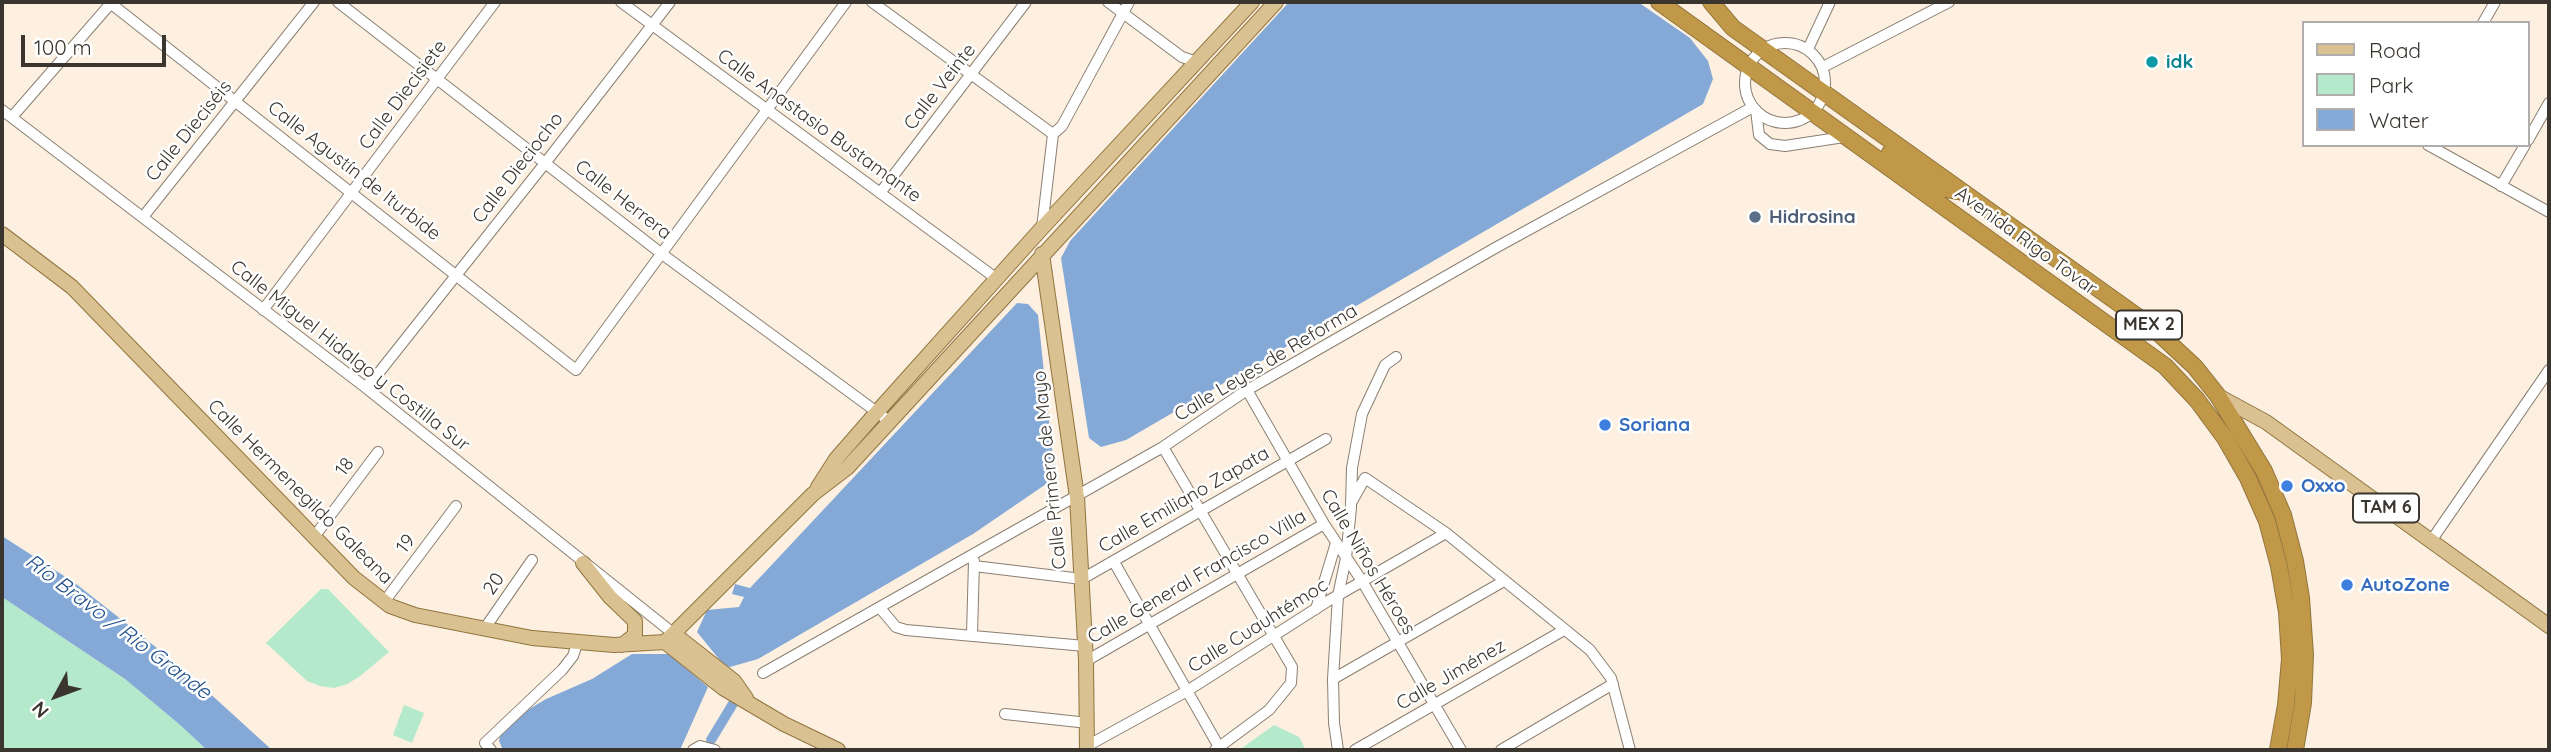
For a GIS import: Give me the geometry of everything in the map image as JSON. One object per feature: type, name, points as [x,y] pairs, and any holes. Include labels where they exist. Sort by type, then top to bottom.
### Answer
[{"type":"highway","name":"Avenida Rigo Tovar","points":[[1659,2],[2165,366],[2211,418],[2248,478],[2267,521],[2279,566],[2287,612],[2290,659],[2289,683],[2278,750]]},
{"type":"highway","name":"Avenida Rigo Tovar","points":[[1714,6],[1733,28],[1824,95],[2152,327],[2195,367],[2218,396],[2264,471],[2283,515],[2295,561],[2305,655],[2303,703],[2295,750]]},
{"type":"highway","points":[[1848,140],[1863,138],[1874,141],[1935,187],[1963,192]]},
{"type":"highway","points":[[2024,265],[2037,247]]},
{"type":"main road","points":[[813,494],[836,458],[877,412],[1042,228],[1252,2]]},
{"type":"main road","points":[[838,750],[784,724],[723,688],[669,638],[813,494],[848,468],[1276,2]]},
{"type":"main road","name":"Calle Primero de Mayo","points":[[1042,228],[1042,258],[1077,497],[1086,654],[1087,748]]},
{"type":"main road","name":"Calle Hermenegildo Galeana","points":[[2,234],[72,287],[354,578],[384,602],[415,615],[532,638],[578,644],[621,645],[669,638]]},
{"type":"main road","points":[[1021,281],[1039,281],[1046,285]]},
{"type":"main road","name":"TAM 6","points":[[2218,396],[2266,422],[2549,626]]},
{"type":"main road","points":[[583,563],[610,597],[635,621],[635,635],[621,645]]},
{"type":"street","name":"Calle Agustín de Iturbide","points":[[110,2],[576,370],[662,254]]},
{"type":"street","points":[[12,117],[110,2]]},
{"type":"street","name":"Calle Dieciséis","points":[[143,217],[314,2]]},
{"type":"street","name":"Calle Herrera","points":[[338,2],[662,254],[889,421]]},
{"type":"street","name":"Calle Diecisiete","points":[[263,310],[495,2]]},
{"type":"street","name":"Calle Anastasio Bustamante","points":[[621,2],[996,279]]},
{"type":"street","name":"Calle Dieciocho","points":[[365,387],[546,162],[670,2]]},
{"type":"street","points":[[662,254],[846,2]]},
{"type":"street","points":[[872,2],[1053,134]]},
{"type":"street","name":"Calle Veinte","points":[[880,193],[1026,2]]},
{"type":"street","points":[[1108,2],[1182,57],[1197,62]]},
{"type":"street","points":[[1042,228],[1053,134],[1062,127],[1129,2]]},
{"type":"street","points":[[1808,49],[1830,2]]},
{"type":"street","points":[[1823,66],[1949,2]]},
{"type":"street","points":[[2484,21],[2495,2]]},
{"type":"street","points":[[1755,109],[1769,119],[1782,123],[1803,120],[1812,114],[1824,95],[1826,81],[1823,66],[1808,49],[1785,42],[1773,44],[1762,49],[1749,65],[1746,91],[1755,109],[1759,135],[1770,144],[1785,146],[1848,140]]},
{"type":"street","points":[[2530,137],[2549,103]]},
{"type":"street","name":"Calle Leyes de Reforma","points":[[763,673],[1077,497],[1163,447],[1247,390],[1497,247],[1755,109]]},
{"type":"street","name":"Calle Miguel Hidalgo y Costilla Sur","points":[[2,110],[365,387],[583,563],[669,638]]},
{"type":"street","points":[[2530,116],[2539,121]]},
{"type":"street","points":[[2432,147],[2549,212]]},
{"type":"street","points":[[2501,186],[2524,147]]},
{"type":"street","points":[[1338,750],[1333,679],[1338,596],[1346,558],[1352,468],[1362,414],[1385,365],[1396,357]]},
{"type":"street","points":[[2431,541],[2549,370]]},
{"type":"street","name":"Calle Niños Héroes","points":[[1247,390],[1324,524],[1362,581],[1461,750]]},
{"type":"street","name":"Calle Emiliano Zapata","points":[[1082,579],[1326,439]]},
{"type":"street","points":[[1114,562],[1217,746],[1269,710],[1291,683],[1292,667],[1163,447]]},
{"type":"street","name":"18","points":[[314,537],[379,452]]},
{"type":"street","points":[[1351,503],[1365,478],[1446,533],[1590,650],[1613,684],[1630,750]]},
{"type":"street","name":"19","points":[[384,602],[456,506]]},
{"type":"street","name":"Calle General Francisco Villa","points":[[880,608],[896,627],[906,630],[972,635],[1086,654],[1149,625],[1324,524]]},
{"type":"street","name":"Calle Cuauhtémoc","points":[[1087,748],[1187,691],[1316,609],[1446,533]]},
{"type":"street","points":[[1316,609],[1336,543]]},
{"type":"street","points":[[972,635],[975,553]]},
{"type":"street","name":"20","points":[[485,628],[532,561]]},
{"type":"street","points":[[974,566],[1082,579]]},
{"type":"street","points":[[1333,679],[1504,581]]},
{"type":"street","name":"Calle Jiménez","points":[[1355,750],[1564,630]]},
{"type":"street","points":[[488,746],[562,670],[578,644]]},
{"type":"street","points":[[1501,750],[1613,684]]},
{"type":"street","points":[[1005,714],[1088,723]]},
{"type":"street","points":[[696,748],[715,750]]},
{"type":"green space","points":[[321,589],[328,589],[389,652],[359,677],[334,688],[307,681],[266,643]]},
{"type":"green space","points":[[2,597],[125,679],[207,750],[2,750]]},
{"type":"green space","points":[[404,705],[424,713],[412,743],[393,735]]},
{"type":"green space","points":[[1274,725],[1299,737],[1306,750],[1239,750]]},
{"type":"water","points":[[1289,2],[1638,2],[1690,38],[1708,61],[1713,79],[1703,104],[1126,440],[1101,447],[1089,438],[1061,258],[1070,241]]},
{"type":"water","points":[[1017,303],[1028,304],[1038,315],[1055,478],[973,534],[758,659],[730,667],[723,664],[697,632],[707,610],[739,607],[744,597],[732,594],[735,584],[750,588]]},
{"type":"water","name":"Río Bravo / Rio Grande","points":[[2,536],[75,583],[127,624],[183,669],[272,750],[207,750],[125,679],[2,597]]},
{"type":"water","points":[[632,654],[669,654],[708,687],[680,750],[503,750],[500,736],[526,711],[592,679]]},
{"type":"waterway","points":[[711,740],[734,702]]},
{"type":"place","name":"idk","points":[[2152,62]]},
{"type":"place","name":"Hidrosina","points":[[1755,217]]},
{"type":"place","name":"Soriana","points":[[1605,425]]},
{"type":"place","name":"Oxxo","points":[[2287,486]]},
{"type":"place","name":"AutoZone","points":[[2347,585]]}]
